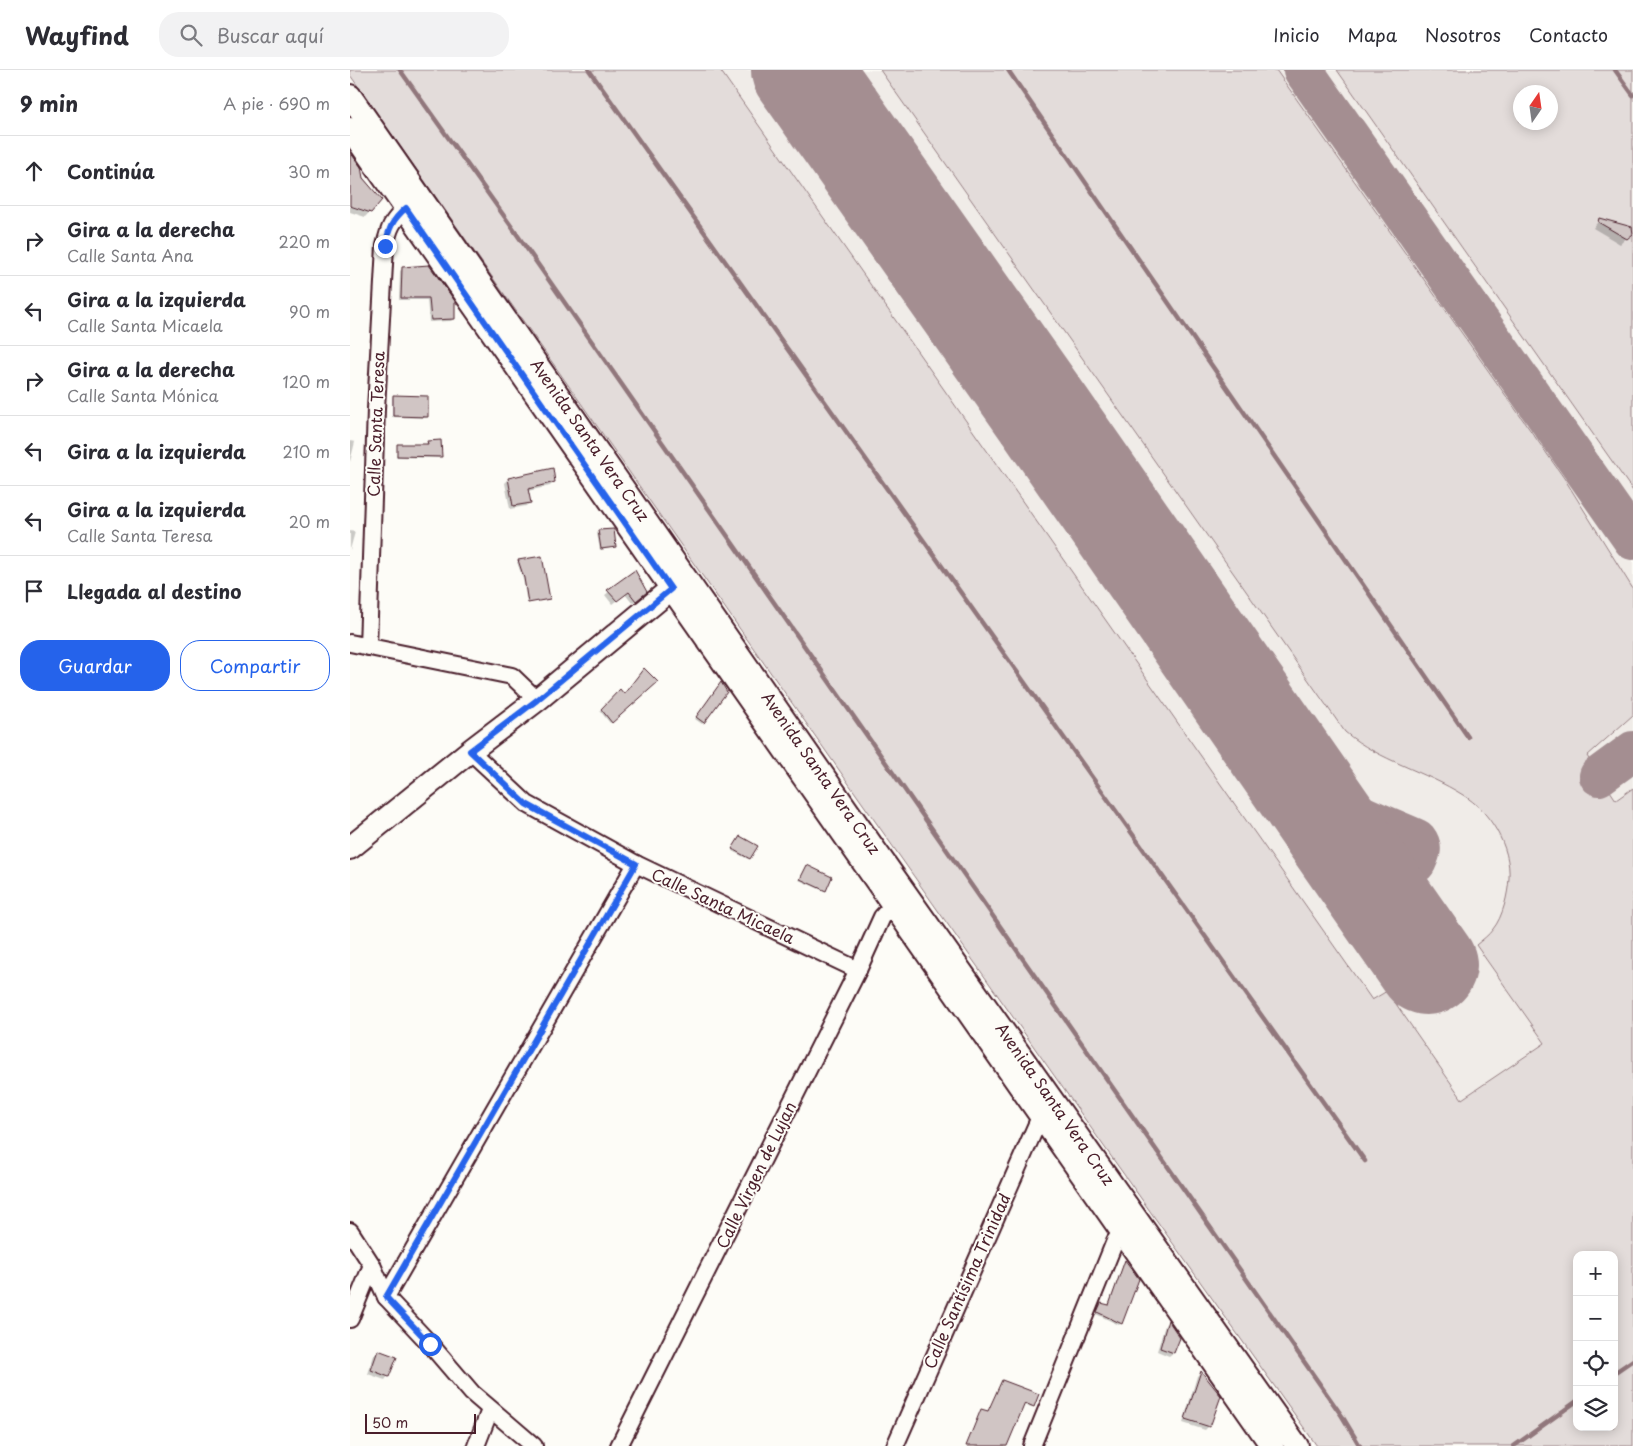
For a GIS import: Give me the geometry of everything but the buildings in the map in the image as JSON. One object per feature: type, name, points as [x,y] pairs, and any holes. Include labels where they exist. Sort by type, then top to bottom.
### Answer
[{"type":"main road","name":"Avenida Santa Vera Cruz","points":[[350,96],[884,862],[1297,1446]]},
{"type":"main road","name":"Avenida Santa Vera Cruz","points":[[350,129],[1272,1446]]},
{"type":"main road","points":[[350,848],[470,751],[537,700],[671,589]]},
{"type":"street","name":"Calle Santa Teresa","points":[[368,647],[376,409],[385,246],[389,230],[395,218],[406,208]]},
{"type":"street","points":[[350,643],[512,676],[537,700]]},
{"type":"street","name":"Calle Santa Micaela","points":[[470,751],[526,804],[636,864],[858,970]]},
{"type":"street","points":[[386,1297],[636,864]]},
{"type":"street","name":"Calle Virgen de Lujan","points":[[620,1446],[858,970],[882,916],[892,905]]},
{"type":"street","name":"Calle Santísima Trinidad","points":[[895,1446],[1040,1117]]},
{"type":"street","points":[[1032,1446],[1115,1241],[1122,1231]]},
{"type":"street","points":[[350,1232],[372,1265],[386,1297],[472,1393],[534,1446]]},
{"type":"street","points":[[350,1319],[372,1265]]},
{"type":"street","points":[[476,1446],[490,1410]]},
{"type":"shaded area","points":[[350,70],[1633,70],[1633,1446],[1316,1446]]},
{"type":"shaded area","points":[[350,70],[720,70],[1372,1000],[1387,991],[1462,1099],[1545,1043],[1476,945],[1497,924],[1507,891],[1509,866],[1497,831],[1482,810],[1463,795],[1373,751],[1345,732],[880,70],[1276,70],[1564,478],[1633,589],[1633,715],[1587,756],[1616,800],[1633,788],[1633,1446],[1317,1446],[350,75]]},
{"type":"shaded area","points":[[1337,70],[1633,70],[1633,491]]},
{"type":"waterway","points":[[400,70],[509,223],[1342,1416],[1360,1446]]},
{"type":"waterway","points":[[589,70],[1365,1161]]},
{"type":"waterway","points":[[1008,70],[1468,737]]},
{"type":"waterway","points":[[1615,70],[1633,95]]},
{"type":"waterway","points":[[1618,1370],[1633,1360]]},
{"type":"waterway","points":[[1514,1446],[1573,1404]]},
{"type":"taxiway","points":[[1303,70],[1633,540]]},
{"type":"taxiway","points":[[1599,776],[1633,751]]},
{"type":"taxiway","points":[[1298,779],[1341,805],[1417,839],[1421,848],[1416,863]]},
{"type":"runway","points":[[801,70],[1046,417],[1427,965]]},
{"type":"route","points":[[385,246],[389,230],[395,218],[406,208],[671,589],[537,700],[470,751],[526,804],[636,864],[386,1297],[430,1344]]}]
